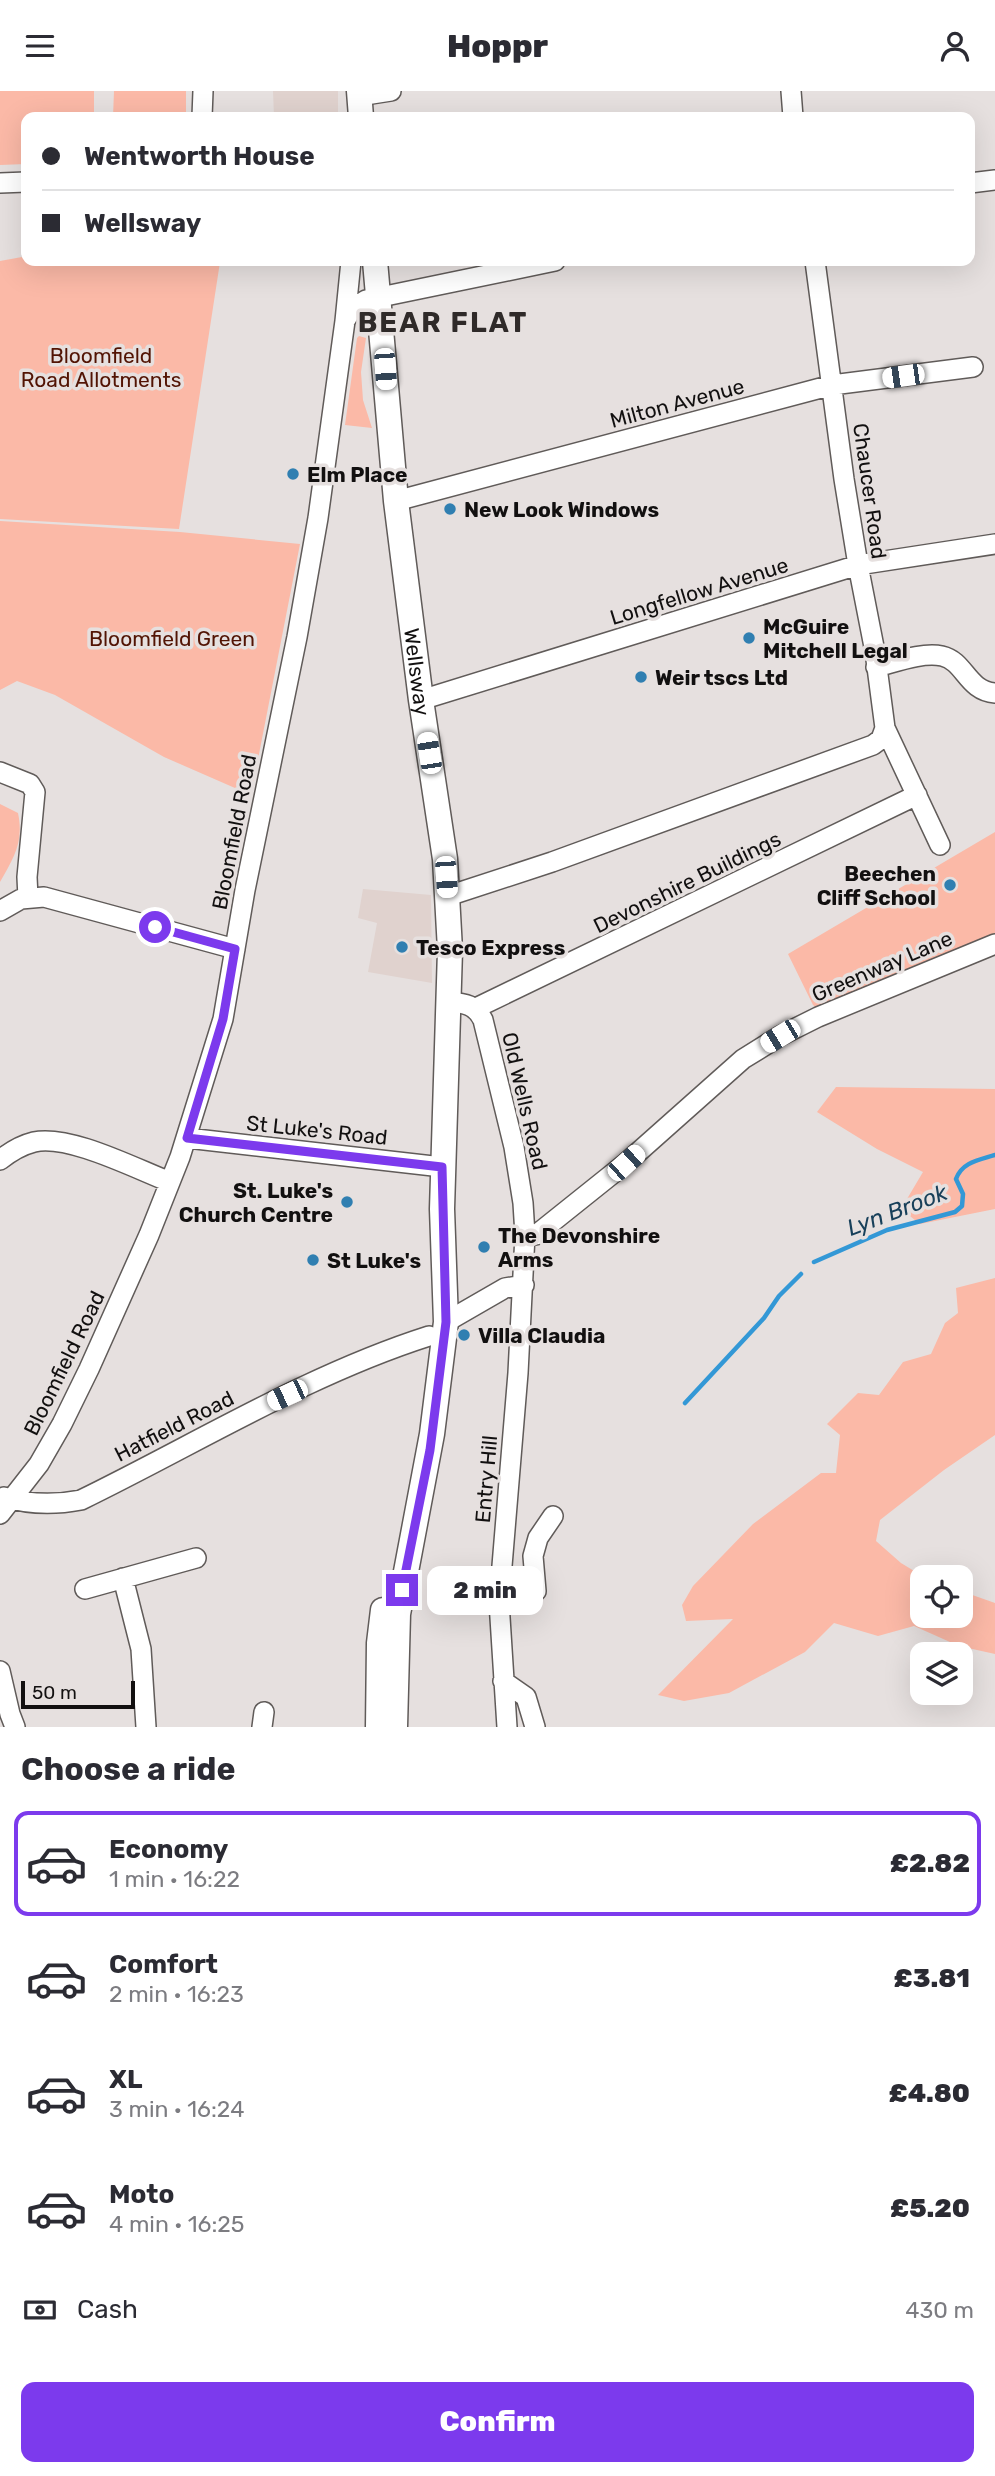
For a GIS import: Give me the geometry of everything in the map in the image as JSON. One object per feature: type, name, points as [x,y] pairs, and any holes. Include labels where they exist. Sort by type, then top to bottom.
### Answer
[{"type":"main road","name":"Wellsway","points":[[376,266],[396,501],[448,896],[449,1002],[438,1329],[431,1444],[398,1614],[395,1727]]},
{"type":"main road","name":"Wellsway","points":[[378,1727],[379,1643],[385,1597],[417,1450],[438,1329]]},
{"type":"street","points":[[202,112],[203,91]]},
{"type":"street","points":[[360,101],[391,91]]},
{"type":"street","points":[[790,91],[792,112]]},
{"type":"street","points":[[975,182],[995,180]]},
{"type":"street","points":[[0,183],[21,182]]},
{"type":"street","name":"Bloomfield Road","points":[[4,1503],[38,1464],[62,1424],[149,1235],[187,1138],[223,1019],[318,518],[350,266]]},
{"type":"street","points":[[345,321],[352,309],[366,300],[531,266]]},
{"type":"street","name":"Chaucer Road","points":[[816,266],[858,565],[886,728],[940,845]]},
{"type":"street","name":"Milton Avenue","points":[[396,501],[832,385],[973,367]]},
{"type":"street","name":"Longfellow Avenue","points":[[421,700],[858,565],[995,544]]},
{"type":"street","points":[[876,667],[929,655],[945,656],[957,664],[971,683],[986,692],[995,692]]},
{"type":"street","points":[[448,896],[565,857],[873,745],[881,739],[886,728]]},
{"type":"street","points":[[0,772],[30,784],[35,792],[27,877],[28,898]]},
{"type":"street","name":"Devonshire Buildings","points":[[476,1009],[917,795]]},
{"type":"street","points":[[0,911],[14,902],[28,898],[59,899],[235,949]]},
{"type":"street","name":"Greenway Lane","points":[[525,1235],[536,1235],[626,1163],[743,1059],[761,1047],[818,1017],[995,944]]},
{"type":"street","points":[[449,1002],[476,1009]]},
{"type":"street","name":"Old Wells Road","points":[[476,1009],[483,1020],[514,1147],[525,1235]]},
{"type":"street","name":"St Luke's Road","points":[[187,1138],[442,1167]]},
{"type":"street","points":[[0,1160],[18,1148],[35,1142],[54,1141],[75,1145],[170,1182]]},
{"type":"street","name":"Entry Hill","points":[[507,1727],[499,1602],[524,1285],[525,1235]]},
{"type":"street","name":"Hatfield Road","points":[[4,1503],[47,1504],[81,1500],[225,1424],[438,1329],[505,1288],[524,1285]]},
{"type":"street","points":[[499,1602],[527,1599],[536,1591],[533,1556],[538,1538],[553,1516]]},
{"type":"street","points":[[85,1589],[196,1558]]},
{"type":"street","points":[[123,1578],[141,1649],[146,1727]]},
{"type":"street","points":[[0,1671],[15,1727]]},
{"type":"street","points":[[503,1681],[526,1697],[535,1727]]},
{"type":"shaded area","points":[[273,91],[338,91],[338,112],[274,112]]},
{"type":"shaded area","name":"Tesco Express","points":[[363,889],[431,895],[432,983],[368,972],[377,923],[358,918]]},
{"type":"green space","points":[[0,91],[94,91],[94,112],[21,112],[21,164],[0,165]]},
{"type":"green space","points":[[114,91],[186,91],[186,112],[113,112]]},
{"type":"green space","name":"Bloomfield Road Allotments","points":[[21,257],[21,266],[219,266],[179,529],[0,519],[0,261]]},
{"type":"green space","points":[[359,336],[366,338],[361,372],[363,400],[372,428],[345,425]]},
{"type":"green space","name":"Bloomfield Green","points":[[0,521],[180,532],[300,544],[251,795],[164,757],[55,695],[17,681],[0,690]]},
{"type":"green space","points":[[0,804],[18,813],[20,833],[13,857],[0,882]]},
{"type":"green space","name":"Beechen Cliff School","points":[[995,832],[995,939],[823,1012],[813,1005],[788,954]]},
{"type":"green space","points":[[836,1087],[995,1089],[995,1209],[920,1224],[901,1209],[923,1172],[877,1149],[817,1112]]},
{"type":"green space","points":[[995,1278],[995,1435],[944,1470],[880,1520],[876,1541],[910,1568],[910,1627],[878,1636],[834,1623],[805,1652],[729,1693],[684,1701],[658,1695],[733,1619],[686,1621],[682,1605],[693,1586],[753,1524],[821,1473],[836,1473],[840,1435],[827,1424],[858,1393],[879,1395],[903,1362],[931,1354],[945,1323],[958,1313],[956,1288]]},
{"type":"green space","points":[[973,1595],[995,1603],[995,1654],[973,1649],[973,1642],[950,1642],[918,1628],[973,1628]]},
{"type":"waterway","name":"Lyn Brook","points":[[814,1262],[887,1230],[955,1212],[962,1206],[963,1194],[956,1179],[959,1173],[972,1163],[995,1155]]},
{"type":"waterway","name":"Lyn Brook","points":[[685,1403],[801,1274]]},
{"type":"place","name":"Elm Place","points":[[293,474]]},
{"type":"place","name":"New Look Windows","points":[[450,509]]},
{"type":"place","name":"McGuire Mitchell Legal","points":[[749,638]]},
{"type":"place","name":"Weir tscs Ltd","points":[[641,677]]},
{"type":"place","name":"Beechen Cliff School","points":[[950,885]]},
{"type":"place","name":"Tesco Express","points":[[402,947]]},
{"type":"place","name":"St. Luke's Church Centre","points":[[347,1202]]},
{"type":"place","name":"The Devonshire Arms","points":[[484,1247]]},
{"type":"place","name":"St Luke's","points":[[313,1260]]},
{"type":"place","name":"Villa Claudia","points":[[464,1335]]},
{"type":"district","name":"BEAR FLAT","points":[[443,322]]},
{"type":"route","points":[[155,927],[235,949],[223,1019],[187,1138],[442,1167],[446,1322],[430,1450],[402,1590]]}]
